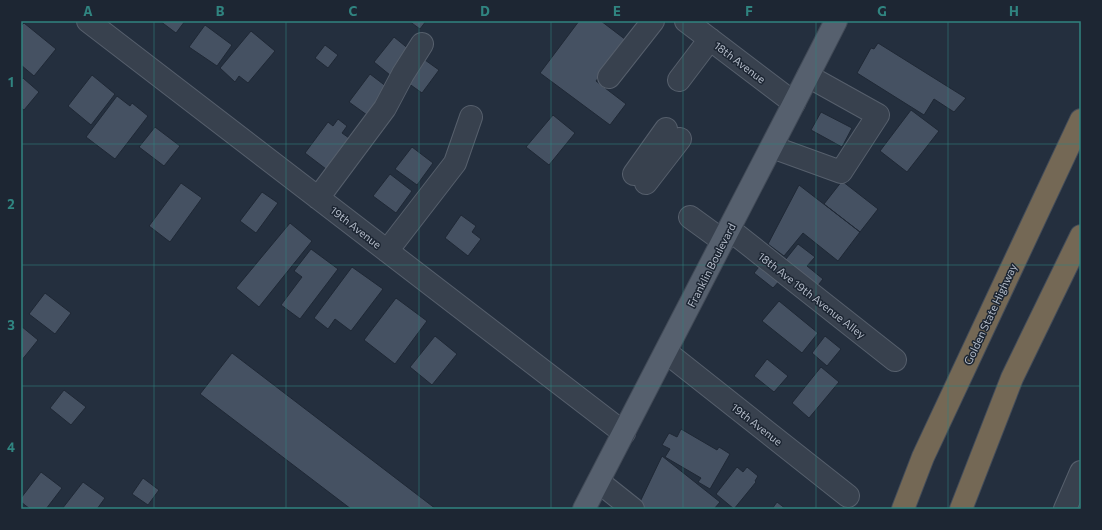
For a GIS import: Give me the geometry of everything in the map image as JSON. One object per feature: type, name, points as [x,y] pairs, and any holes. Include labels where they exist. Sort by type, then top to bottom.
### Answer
[{"type":"highway","name":"Golden State Highway","points":[[903,509],[923,457],[1081,120]]},
{"type":"highway","points":[[961,509],[1012,378],[1081,236]]},
{"type":"main road","name":"Franklin Boulevard","points":[[584,509],[836,21]]},
{"type":"street","name":"19th Avenue","points":[[88,21],[624,433]]},
{"type":"street","points":[[609,77],[653,21]]},
{"type":"street","name":"18th Avenue","points":[[686,21],[794,103]]},
{"type":"street","points":[[679,80],[710,39]]},
{"type":"street","points":[[318,198],[385,108],[402,74],[422,44]]},
{"type":"street","points":[[772,147],[841,172],[878,115],[808,76]]},
{"type":"street","points":[[387,251],[455,163],[471,117]]},
{"type":"street","points":[[640,178],[673,134]]},
{"type":"street","name":"18th Ave 19th Avenue Alley","points":[[690,217],[726,235],[895,360]]},
{"type":"street","name":"19th Avenue","points":[[666,352],[848,496]]},
{"type":"street","points":[[1065,509],[1081,472]]},
{"type":"street","points":[[599,482],[633,509]]},
{"type":"building","points":[[160,21],[185,21],[176,33]]},
{"type":"building","points":[[409,21],[426,21],[420,29]]},
{"type":"building","points":[[579,21],[601,21],[626,40],[596,81],[626,104],[610,125],[540,73]]},
{"type":"building","points":[[24,23],[56,49],[34,76],[21,65],[21,26]]},
{"type":"building","points":[[205,25],[232,45],[217,66],[189,47]]},
{"type":"building","points":[[251,31],[275,51],[248,83],[239,76],[235,82],[220,68]]},
{"type":"building","points":[[394,37],[410,50],[390,75],[374,62]]},
{"type":"building","points":[[878,43],[966,98],[954,112],[934,99],[924,115],[857,73],[871,48],[874,49]]},
{"type":"building","points":[[325,45],[338,55],[328,68],[315,58]]},
{"type":"building","points":[[425,60],[439,70],[422,93],[408,83]]},
{"type":"building","points":[[370,74],[387,87],[367,115],[349,102]]},
{"type":"building","points":[[92,75],[115,94],[91,125],[68,106]]},
{"type":"building","points":[[23,78],[39,92],[24,110],[21,108],[21,80]]},
{"type":"building","points":[[117,96],[130,106],[132,103],[148,116],[115,159],[86,137]]},
{"type":"building","points":[[911,110],[939,131],[907,172],[880,151]]},
{"type":"building","points":[[821,112],[852,128],[842,147],[811,130]]},
{"type":"building","points":[[553,115],[575,133],[549,165],[526,147]]},
{"type":"building","points":[[338,119],[347,126],[342,133],[349,138],[326,169],[305,153],[328,122],[333,126]]},
{"type":"building","points":[[155,127],[180,146],[164,166],[139,147]]},
{"type":"building","points":[[412,147],[433,163],[417,185],[395,169]]},
{"type":"building","points":[[390,174],[412,191],[396,213],[373,196]]},
{"type":"building","points":[[842,181],[878,209],[860,232],[824,204]]},
{"type":"building","points":[[181,183],[202,198],[170,242],[149,226]]},
{"type":"building","points":[[799,185],[860,232],[838,261],[803,233],[784,256],[768,244]]},
{"type":"building","points":[[262,192],[278,203],[256,233],[240,221]]},
{"type":"building","points":[[461,215],[476,226],[472,232],[481,239],[468,256],[445,238]]},
{"type":"building","points":[[290,223],[312,241],[259,307],[236,288]]},
{"type":"building","points":[[798,244],[815,257],[807,266],[823,279],[815,289],[782,264]]},
{"type":"building","points":[[311,249],[338,269],[300,319],[281,305],[302,277],[294,271]]},
{"type":"building","points":[[763,262],[782,278],[773,288],[754,273]]},
{"type":"building","points":[[352,267],[383,289],[351,331],[335,319],[328,329],[314,318]]},
{"type":"building","points":[[45,293],[71,313],[55,334],[29,314]]},
{"type":"building","points":[[396,298],[427,321],[395,364],[364,340]]},
{"type":"building","points":[[779,301],[818,333],[802,353],[762,321]]},
{"type":"building","points":[[21,326],[38,340],[21,361]]},
{"type":"building","points":[[435,336],[457,354],[432,385],[410,367]]},
{"type":"building","points":[[825,336],[841,349],[827,366],[812,353]]},
{"type":"building","points":[[232,353],[436,509],[351,509],[200,394]]},
{"type":"building","points":[[767,359],[788,376],[774,392],[754,376]]},
{"type":"building","points":[[821,367],[839,382],[809,418],[792,403]]},
{"type":"building","points":[[64,390],[86,407],[71,425],[50,408]]},
{"type":"building","points":[[681,429],[717,450],[719,447],[730,454],[710,489],[698,482],[701,478],[665,457],[670,449],[662,445],[669,433],[677,437]]},
{"type":"building","points":[[662,456],[720,502],[714,509],[646,509],[639,504]]},
{"type":"building","points":[[737,467],[743,472],[747,467],[758,476],[755,481],[756,482],[734,509],[716,494]]},
{"type":"building","points":[[41,472],[62,488],[46,509],[30,509],[21,502],[21,498]]},
{"type":"building","points":[[143,478],[159,490],[148,505],[132,494]]},
{"type":"building","points":[[83,482],[105,498],[97,509],[62,509]]},
{"type":"building","points":[[777,502],[786,509],[772,509]]}]
